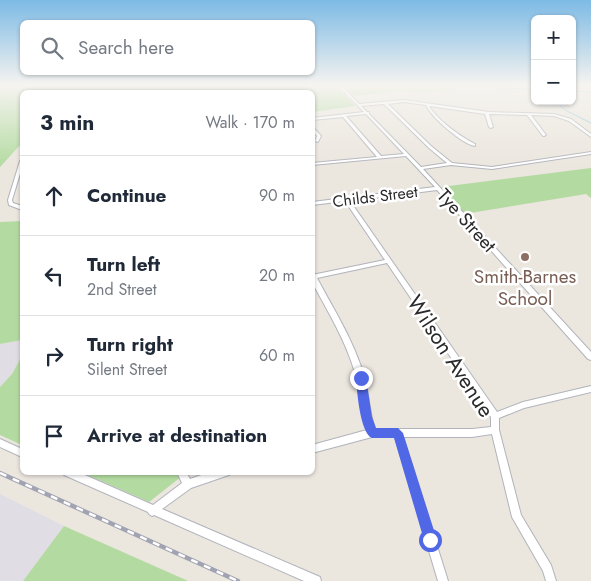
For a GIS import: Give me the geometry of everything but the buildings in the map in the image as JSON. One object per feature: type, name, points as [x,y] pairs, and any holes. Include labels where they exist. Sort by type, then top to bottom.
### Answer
[{"type":"street","points":[[315,119],[367,113]]},
{"type":"street","name":"Tye Street","points":[[368,113],[591,358]]},
{"type":"street","points":[[395,113],[430,147],[451,164]]},
{"type":"street","points":[[432,113],[474,145]]},
{"type":"street","points":[[487,113],[491,127]]},
{"type":"street","points":[[489,113],[562,117],[591,136]]},
{"type":"street","points":[[529,115],[544,135]]},
{"type":"street","points":[[344,116],[380,158]]},
{"type":"street","points":[[315,131],[319,136],[317,141]]},
{"type":"street","points":[[420,168],[451,164],[492,168],[591,153]]},
{"type":"street","points":[[315,164],[408,155]]},
{"type":"street","points":[[20,172],[10,200],[11,204],[20,207]]},
{"type":"street","name":"Childs Street","points":[[315,204],[438,188]]},
{"type":"street","name":"Wilson Avenue","points":[[346,199],[495,416],[495,430],[517,517],[547,569],[551,581]]},
{"type":"street","points":[[315,277],[388,261]]},
{"type":"street","points":[[315,281],[354,359],[361,378],[366,417],[372,433]]},
{"type":"street","points":[[495,416],[523,405],[591,389]]},
{"type":"street","points":[[315,448],[372,433],[472,433],[495,430]]},
{"type":"street","points":[[398,433],[443,581]]},
{"type":"street","points":[[0,443],[20,452]]},
{"type":"street","points":[[73,475],[316,581]]},
{"type":"street","points":[[183,475],[188,484]]},
{"type":"street","points":[[152,511],[188,484],[216,475]]},
{"type":"shaded area","points":[[20,340],[20,360],[12,374],[0,387],[0,344]]},
{"type":"shaded area","points":[[0,494],[64,526],[23,581],[0,581]]},
{"type":"green space","points":[[0,113],[20,113],[20,145],[0,167]]},
{"type":"green space","points":[[591,168],[591,198],[586,194],[464,214],[441,187]]},
{"type":"green space","points":[[20,221],[20,340],[0,344],[0,222]]},
{"type":"green space","points":[[20,360],[20,444],[0,435],[0,387],[12,374]]},
{"type":"green space","points":[[88,475],[183,475],[149,502]]},
{"type":"green space","points":[[64,526],[186,580],[188,581],[23,581]]},
{"type":"waterway","points":[[571,113],[591,123]]},
{"type":"railway","points":[[0,473],[238,581]]},
{"type":"place","name":"Smith-Barnes School","points":[[525,257]]},
{"type":"route","points":[[361,378],[366,417],[372,433],[398,433],[430,540]]}]
